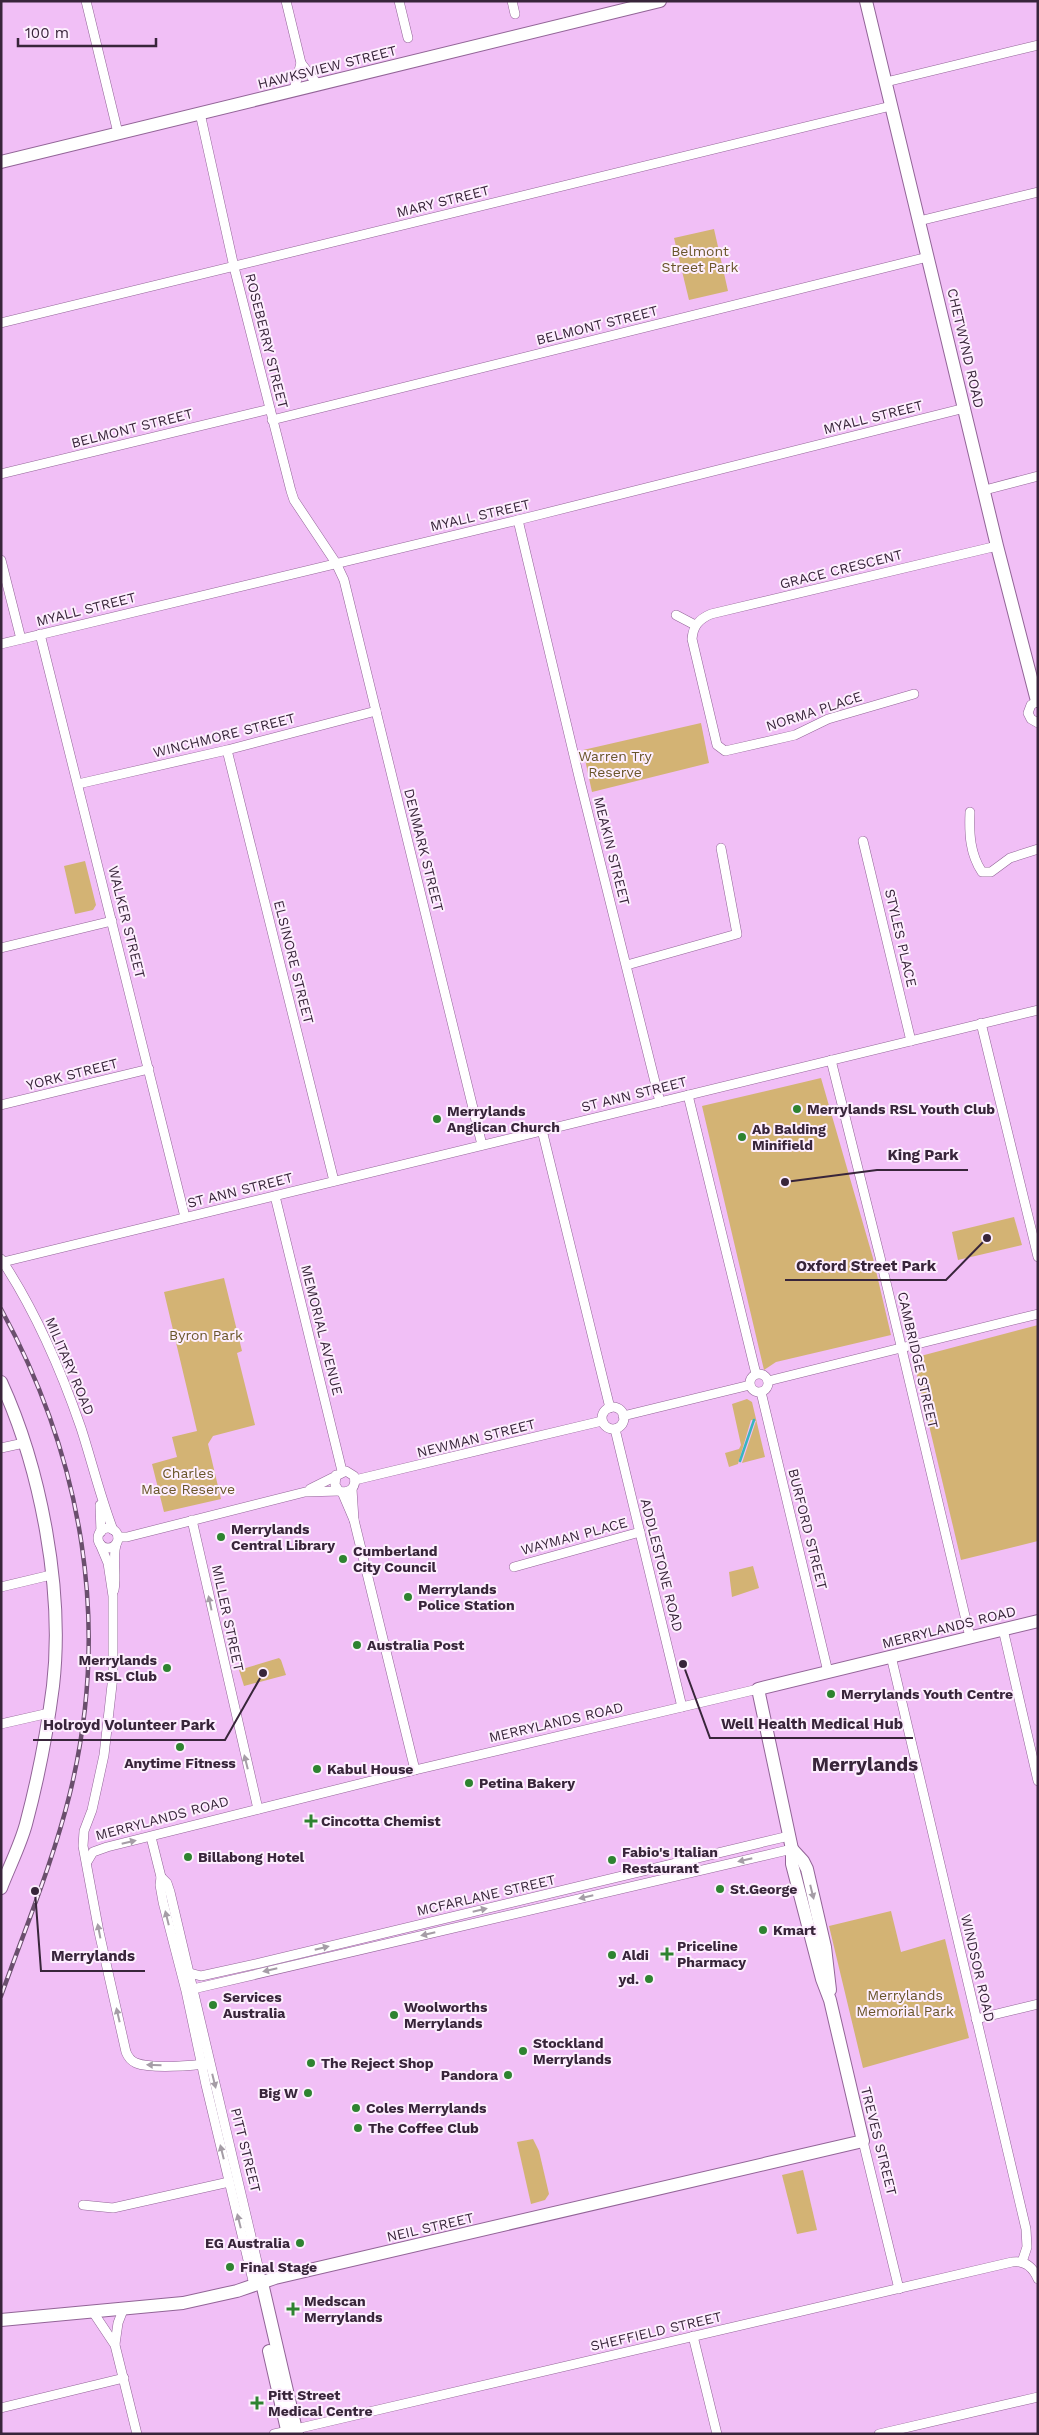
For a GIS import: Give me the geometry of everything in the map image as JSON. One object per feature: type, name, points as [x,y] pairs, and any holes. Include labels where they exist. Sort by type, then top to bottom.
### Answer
[{"type":"main road","name":"HAWKSVIEW STREET","points":[[1,162],[660,1]]},
{"type":"main road","name":"CHETWYND ROAD","points":[[866,1],[997,546],[1037,701]]},
{"type":"main road","points":[[1,1382],[24,1443],[39,1500],[51,1575],[54,1647],[53,1685],[39,1772],[25,1826],[4,1874],[1,1888]]},
{"type":"main road","name":"MERRYLANDS ROAD","points":[[758,1689],[1038,1621]]},
{"type":"main road","name":"TREVES STREET","points":[[758,1689],[791,1842],[792,1864],[822,1979],[830,2000],[863,2141]]},
{"type":"main road","name":"NEIL STREET","points":[[1,2320],[183,2304],[258,2284],[863,2141]]},
{"type":"main road","name":"PITT STREET","points":[[258,2284],[292,2432]]},
{"type":"street","points":[[86,1],[118,133]]},
{"type":"street","points":[[286,1],[301,63],[318,85]]},
{"type":"street","points":[[399,1],[408,38]]},
{"type":"street","points":[[512,1],[515,14]]},
{"type":"street","points":[[886,82],[1038,45]]},
{"type":"street","points":[[294,90],[301,63]]},
{"type":"street","name":"MARY STREET","points":[[1,324],[892,106]]},
{"type":"street","name":"ROSEBERRY STREET","points":[[200,114],[234,267],[294,500],[336,563]]},
{"type":"street","points":[[919,221],[1038,192]]},
{"type":"street","name":"BELMONT STREET","points":[[272,420],[928,257]]},
{"type":"street","name":"MYALL STREET","points":[[1,644],[518,520],[965,408]]},
{"type":"street","name":"BELMONT STREET","points":[[1,474],[270,409]]},
{"type":"street","points":[[985,490],[1038,476]]},
{"type":"street","name":"MEAKIN STREET","points":[[518,520],[580,781],[660,1102]]},
{"type":"street","name":"GRACE CRESCENT","points":[[696,625],[702,618],[711,614],[997,546]]},
{"type":"street","points":[[1,560],[21,639]]},
{"type":"street","name":"DENMARK STREET","points":[[336,563],[344,580],[482,1145]]},
{"type":"street","points":[[676,614],[696,625]]},
{"type":"street","name":"NORMA PLACE","points":[[696,625],[692,639],[717,745],[722,750],[730,751],[795,734],[828,719],[914,694]]},
{"type":"street","name":"WALKER STREET","points":[[40,634],[185,1217]]},
{"type":"street","points":[[1037,701],[1031,706],[1028,713],[1031,719],[1038,723]]},
{"type":"street","name":"WINCHMORE STREET","points":[[78,784],[227,750],[376,711]]},
{"type":"street","name":"ELSINORE STREET","points":[[227,750],[334,1181]]},
{"type":"street","points":[[970,812],[971,843],[975,862],[982,872],[991,872],[1010,858],[1038,848]]},
{"type":"street","name":"STYLES PLACE","points":[[863,841],[911,1041]]},
{"type":"street","points":[[626,965],[737,934],[720,848]]},
{"type":"street","points":[[1,948],[112,921]]},
{"type":"street","name":"ST ANN STREET","points":[[2,1261],[1038,1010]]},
{"type":"street","points":[[981,1023],[1038,1257]]},
{"type":"street","name":"CAMBRIDGE STREET","points":[[831,1060],[970,1637]]},
{"type":"street","name":"YORK STREET","points":[[1,1106],[149,1069]]},
{"type":"street","points":[[688,1095],[756,1374]]},
{"type":"street","points":[[542,1130],[610,1408]]},
{"type":"street","name":"MEMORIAL AVENUE","points":[[275,1196],[339,1473]]},
{"type":"street","name":"MILITARY ROAD","points":[[2,1261],[41,1332],[65,1384],[85,1441],[98,1490],[116,1537],[114,1551],[116,1581],[113,1596]]},
{"type":"street","points":[[768,1381],[1038,1314]]},
{"type":"street","points":[[756,1374],[765,1376],[768,1381],[768,1387],[761,1392],[755,1392],[750,1385],[750,1379],[756,1374]]},
{"type":"street","points":[[623,1416],[750,1385]]},
{"type":"street","name":"BURFORD STREET","points":[[761,1392],[828,1672]]},
{"type":"street","points":[[610,1408],[620,1410],[623,1416],[622,1423],[615,1429],[606,1426],[602,1421],[602,1414],[610,1408]]},
{"type":"street","name":"NEWMAN STREET","points":[[355,1480],[602,1421]]},
{"type":"street","name":"ADDLESTONE ROAD","points":[[615,1429],[682,1707]]},
{"type":"street","points":[[1,1448],[24,1443]]},
{"type":"street","points":[[305,1492],[339,1473],[349,1472],[355,1480],[352,1489],[354,1520],[415,1770]]},
{"type":"street","points":[[339,1473],[335,1485],[341,1491],[354,1520]]},
{"type":"street","points":[[116,1537],[109,1548],[100,1544],[98,1538],[101,1532],[106,1529],[116,1537],[127,1537],[305,1492],[352,1489]]},
{"type":"street","name":"MILITARY ROAD","points":[[98,1490],[101,1532]]},
{"type":"street","name":"MILLER STREET","points":[[192,1520],[239,1735],[258,1809]]},
{"type":"street","name":"WAYMAN PLACE","points":[[514,1567],[640,1532]]},
{"type":"street","name":"MILITARY ROAD","points":[[88,1862],[83,1846],[84,1831],[92,1810],[104,1755],[114,1676],[113,1596],[108,1563],[100,1544]]},
{"type":"street","points":[[1,1587],[51,1575]]},
{"type":"street","points":[[1003,1629],[1038,1781]]},
{"type":"street","name":"WINDSOR ROAD","points":[[892,1656],[1026,2230],[1027,2247],[1022,2262]]},
{"type":"street","name":"MERRYLANDS ROAD","points":[[88,1862],[93,1852],[100,1849],[415,1770],[758,1689]]},
{"type":"street","points":[[1,1724],[49,1713]]},
{"type":"street","name":"PITT STREET","points":[[151,1836],[161,1877],[160,1885],[163,1902],[205,2064],[258,2284]]},
{"type":"street","name":"MCFARLANE STREET","points":[[190,1973],[200,1976],[260,1963],[791,1842]]},
{"type":"street","name":"MCFARLANE STREET","points":[[193,1989],[791,1842]]},
{"type":"street","points":[[88,1862],[99,1932],[128,2056],[134,2063],[143,2065],[205,2064]]},
{"type":"street","name":"PITT STREET","points":[[161,1877],[167,1883],[190,1973],[205,2064],[229,2182],[258,2284]]},
{"type":"street","points":[[976,2019],[1038,2004]]},
{"type":"street","name":"TREVES STREET","points":[[863,2141],[899,2289]]},
{"type":"street","points":[[83,2205],[113,2208],[229,2182]]},
{"type":"street","name":"SHEFFIELD STREET","points":[[274,2434],[292,2432],[1012,2262],[1022,2262]]},
{"type":"street","points":[[1022,2262],[1032,2269],[1038,2279]]},
{"type":"street","points":[[115,2345],[118,2323],[123,2310]]},
{"type":"street","points":[[93,2312],[115,2345],[137,2434]]},
{"type":"street","points":[[693,2336],[717,2434]]},
{"type":"street","points":[[1,2408],[124,2378]]},
{"type":"street","points":[[879,2434],[1038,2397]]},
{"type":"green space","name":"Belmont Street Park","points":[[714,229],[728,291],[689,300],[674,238]]},
{"type":"green space","name":"Warren Try Reserve","points":[[701,723],[709,763],[592,792],[583,750]]},
{"type":"green space","points":[[85,861],[96,905],[93,910],[75,914],[64,866]]},
{"type":"green space","points":[[821,1078],[873,1258],[891,1335],[776,1362],[764,1370],[702,1106]]},
{"type":"green space","points":[[1014,1217],[1022,1245],[958,1260],[952,1232]]},
{"type":"green space","name":"Byron Park","points":[[224,1278],[242,1351],[237,1353],[255,1425],[213,1436],[208,1444],[221,1499],[164,1512],[152,1464],[177,1457],[172,1437],[197,1431],[164,1292]]},
{"type":"green space","points":[[1038,1325],[1038,1541],[961,1560],[913,1358]]},
{"type":"green space","points":[[747,1399],[752,1402],[765,1457],[742,1463],[756,1421],[751,1420],[738,1464],[729,1467],[725,1453],[739,1449],[741,1445],[732,1404]]},
{"type":"green space","points":[[753,1566],[759,1588],[732,1597],[729,1572]]},
{"type":"green space","points":[[279,1658],[286,1675],[244,1686],[239,1670]]},
{"type":"green space","name":"Merrylands Memorial Park","points":[[891,1911],[901,1952],[945,1939],[969,2038],[863,2068],[829,1926]]},
{"type":"green space","points":[[533,2139],[539,2151],[549,2194],[545,2200],[531,2204],[517,2142]]},
{"type":"green space","points":[[803,2170],[817,2230],[797,2234],[782,2175]]},
{"type":"waterway","points":[[740,1461],[754,1420]]},
{"type":"railway","points":[[1,1309],[29,1366],[52,1424],[70,1484],[82,1544],[88,1606],[88,1668],[82,1730],[70,1793],[47,1870],[1,1996]]},
{"type":"place","name":"Merrylands RSL Youth Club","points":[[797,1109]]},
{"type":"place","name":"Merrylands Anglican Church","points":[[437,1119]]},
{"type":"place","name":"Ab Balding Minifield","points":[[742,1137]]},
{"type":"place","name":"King Park","points":[[785,1182]]},
{"type":"place","name":"Oxford Street Park","points":[[987,1238]]},
{"type":"place","name":"Merrylands Central Library","points":[[221,1537]]},
{"type":"place","name":"Cumberland City Council","points":[[343,1559]]},
{"type":"place","name":"Merrylands Police Station","points":[[408,1597]]},
{"type":"place","name":"Australia Post","points":[[357,1645]]},
{"type":"place","name":"Well Health Medical Hub","points":[[683,1664]]},
{"type":"place","name":"Merrylands RSL Club","points":[[167,1668]]},
{"type":"place","name":"Holroyd Volunteer Park","points":[[263,1673]]},
{"type":"place","name":"Merrylands Youth Centre","points":[[831,1694]]},
{"type":"place","name":"Anytime Fitness","points":[[180,1747]]},
{"type":"place","name":"Kabul House","points":[[317,1769]]},
{"type":"place","name":"Petina Bakery","points":[[469,1783]]},
{"type":"place","name":"Cincotta Chemist","points":[[311,1821]]},
{"type":"place","name":"Billabong Hotel","points":[[188,1857]]},
{"type":"place","name":"Fabio's Italian Restaurant","points":[[612,1860]]},
{"type":"place","name":"St.George","points":[[720,1889]]},
{"type":"place","name":"Merrylands","points":[[35,1891]]},
{"type":"place","name":"Kmart","points":[[763,1930]]},
{"type":"place","name":"Priceline Pharmacy","points":[[667,1954]]},
{"type":"place","name":"Aldi","points":[[612,1955]]},
{"type":"place","name":"yd.","points":[[649,1979]]},
{"type":"place","name":"Services Australia","points":[[213,2005]]},
{"type":"place","name":"Woolworths Merrylands","points":[[394,2015]]},
{"type":"place","name":"Stockland Merrylands","points":[[523,2051]]},
{"type":"place","name":"The Reject Shop","points":[[311,2063]]},
{"type":"place","name":"Pandora","points":[[508,2075]]},
{"type":"place","name":"Big W","points":[[308,2093]]},
{"type":"place","name":"Coles Merrylands","points":[[356,2108]]},
{"type":"place","name":"The Coffee Club","points":[[358,2128]]},
{"type":"place","name":"EG Australia","points":[[300,2243]]},
{"type":"place","name":"Final Stage","points":[[230,2267]]},
{"type":"place","name":"Medscan Merrylands","points":[[293,2309]]},
{"type":"place","name":"Pitt Street Medical Centre","points":[[257,2403]]},
{"type":"district","name":"Merrylands","points":[[865,1764]]},
{"type":"park label","name":"Charles Mace Reserve","points":[[188,1482]]}]
